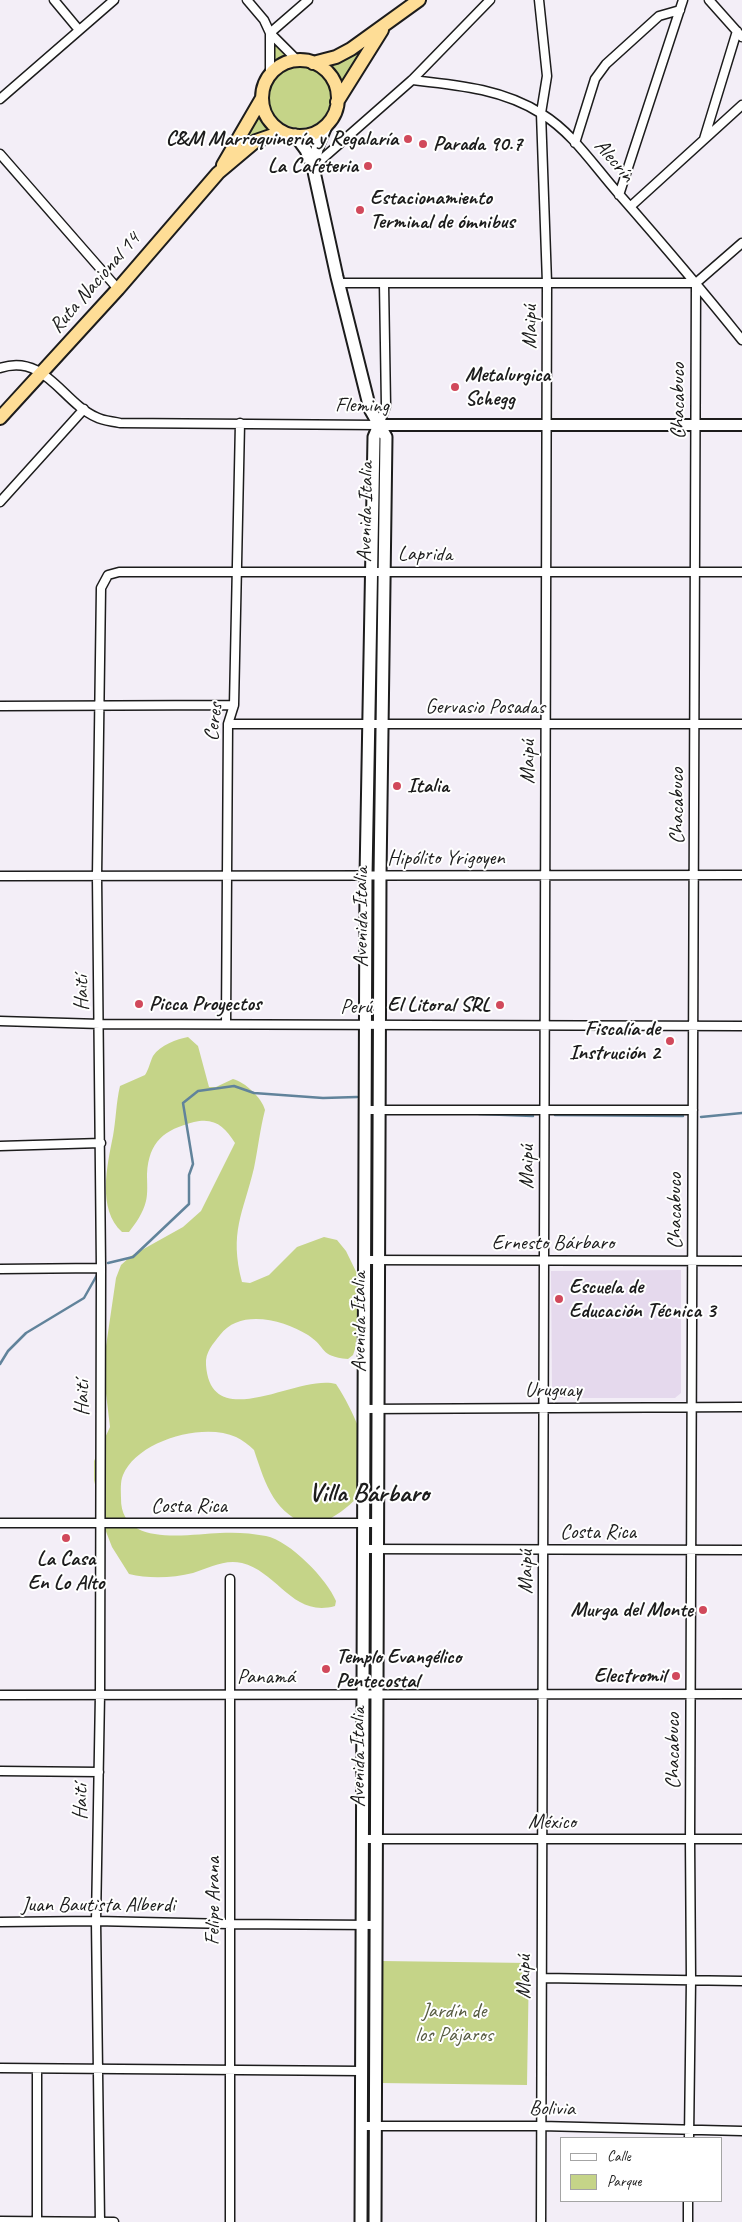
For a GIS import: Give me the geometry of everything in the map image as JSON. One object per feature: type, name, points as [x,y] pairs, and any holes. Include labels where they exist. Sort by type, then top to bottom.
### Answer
[{"type":"highway","points":[[314,63],[336,57],[351,49],[419,0]]},
{"type":"highway","points":[[262,98],[267,118],[282,132],[295,135],[311,134],[326,126],[331,119],[337,102],[385,26]]},
{"type":"highway","points":[[270,74],[287,63],[296,60],[314,63],[324,69],[332,78],[337,90],[337,102]]},
{"type":"highway","name":"Ruta Nacional 14","points":[[218,173],[262,98],[264,86],[270,74]]},
{"type":"highway","name":"Ruta Nacional 14","points":[[0,418],[118,288],[218,173],[256,141],[282,132]]},
{"type":"main road","name":"Avenida Italia","points":[[313,167],[318,145],[326,126]]},
{"type":"main road","name":"Avenida Italia","points":[[295,135],[306,150],[313,167],[338,283],[370,409],[386,437],[379,1025],[375,2222]]},
{"type":"main road","name":"Avenida Italia","points":[[361,2222],[366,876],[370,572],[374,437],[379,425]]},
{"type":"street","points":[[54,0],[79,30]]},
{"type":"street","points":[[0,99],[114,0]]},
{"type":"street","points":[[246,0],[264,20],[270,33],[296,60]]},
{"type":"street","points":[[270,74],[270,33],[308,0]]},
{"type":"street","points":[[313,167],[412,80],[490,0]]},
{"type":"street","name":"Maipú","points":[[540,0],[547,76],[541,113],[547,283],[541,2222]]},
{"type":"street","points":[[619,195],[683,0]]},
{"type":"street","points":[[703,141],[739,34],[709,0]]},
{"type":"street","points":[[575,143],[595,79],[606,64],[659,16],[680,10]]},
{"type":"street","name":"Alecrín","points":[[412,80],[472,87],[506,97],[541,113],[557,124],[619,195],[631,206],[742,340]]},
{"type":"street","points":[[631,206],[742,105]]},
{"type":"street","points":[[0,154],[118,288]]},
{"type":"street","points":[[338,283],[696,283],[742,243]]},
{"type":"street","name":"Avenida Italia","points":[[379,425],[386,406],[384,283]]},
{"type":"street","name":"Chacabuco","points":[[688,2134],[691,1980],[696,283]]},
{"type":"street","name":"Fleming","points":[[0,368],[14,364],[42,372],[97,418],[120,423],[742,425]]},
{"type":"street","points":[[0,502],[84,409]]},
{"type":"street","name":"Ceres","points":[[226,1024],[228,724],[234,705],[240,423]]},
{"type":"street","name":"Laprida","points":[[108,575],[119,572],[238,571],[742,572]]},
{"type":"street","name":"Haití","points":[[100,2222],[96,1921],[100,1694],[101,1268],[97,876],[101,588],[108,575]]},
{"type":"street","points":[[0,706],[234,705]]},
{"type":"street","name":"Gervasio Posadas","points":[[228,724],[742,724]]},
{"type":"street","name":"Hipólito Yrigoyen","points":[[0,876],[742,876]]},
{"type":"street","name":"Perú","points":[[0,1022],[742,1026]]},
{"type":"street","points":[[365,1110],[693,1110]]},
{"type":"street","points":[[0,1146],[100,1143]]},
{"type":"street","name":"Ernesto Bárbaro","points":[[365,1260],[742,1261]]},
{"type":"street","points":[[0,1269],[101,1268]]},
{"type":"street","name":"Uruguay","points":[[364,1409],[742,1407]]},
{"type":"street","name":"Costa Rica","points":[[0,1523],[377,1523]]},
{"type":"street","name":"Costa Rica","points":[[364,1549],[742,1550]]},
{"type":"street","name":"Felipe Arana","points":[[230,1579],[230,2222]]},
{"type":"street","name":"Panamá","points":[[0,1694],[742,1694]]},
{"type":"street","points":[[0,1771],[99,1772]]},
{"type":"street","name":"México","points":[[362,1839],[742,1839]]},
{"type":"street","name":"Juan Bautista Alberdi","points":[[0,1922],[96,1921],[376,1925]]},
{"type":"street","points":[[542,1978],[742,1981]]},
{"type":"street","points":[[0,2068],[361,2070]]},
{"type":"street","points":[[37,2069],[37,2222]]},
{"type":"street","name":"Bolivia","points":[[361,2126],[542,2126],[688,2134],[742,2131]]},
{"type":"street","points":[[688,2202],[688,2222]]},
{"type":"street","points":[[0,2222],[114,2222]]},
{"type":"shaded area","points":[[681,1270],[681,1393],[675,1398],[557,1398],[552,1393],[551,1271]]},
{"type":"green space","points":[[372,39],[342,89],[339,78],[327,64],[351,57]]},
{"type":"green space","points":[[274,44],[288,59],[274,65]]},
{"type":"green space","points":[[294,66],[306,66],[322,75],[329,85],[331,97],[329,109],[322,119],[306,128],[294,128],[283,123],[274,114],[269,103],[269,91],[274,80],[283,71]]},
{"type":"green space","points":[[260,109],[262,116],[273,130],[260,134],[242,146]]},
{"type":"green space","points":[[188,1037],[198,1046],[209,1087],[216,1087],[233,1079],[238,1081],[257,1096],[265,1110],[254,1168],[237,1236],[238,1265],[242,1282],[250,1283],[269,1275],[297,1247],[324,1237],[337,1240],[346,1251],[364,1288],[355,1349],[353,1355],[348,1359],[327,1354],[308,1335],[287,1325],[275,1321],[250,1319],[229,1327],[210,1348],[206,1365],[212,1386],[223,1396],[240,1399],[259,1397],[320,1383],[336,1384],[349,1406],[369,1453],[370,1469],[364,1488],[350,1505],[332,1518],[313,1527],[289,1515],[280,1506],[268,1487],[254,1450],[248,1444],[236,1437],[222,1433],[189,1433],[156,1444],[131,1463],[121,1481],[121,1498],[124,1514],[132,1525],[158,1535],[249,1533],[276,1539],[307,1562],[325,1582],[336,1601],[335,1606],[320,1608],[308,1606],[286,1592],[266,1575],[242,1563],[223,1563],[193,1573],[169,1577],[145,1577],[129,1574],[112,1547],[105,1529],[94,1480],[94,1461],[110,1427],[104,1377],[105,1353],[116,1278],[121,1265],[131,1256],[183,1227],[201,1211],[235,1143],[223,1128],[214,1122],[208,1121],[183,1125],[166,1133],[155,1145],[151,1153],[147,1174],[147,1198],[139,1218],[129,1232],[122,1232],[114,1223],[109,1212],[106,1187],[108,1160],[120,1086],[145,1075],[153,1056],[164,1046]]},
{"type":"green space","name":"Jardín de los Pájaros","points":[[382,1961],[529,1963],[527,2085],[380,2083]]},
{"type":"waterway","points":[[108,1263],[133,1257],[189,1204],[189,1175],[193,1164],[183,1103],[198,1091],[234,1086],[254,1093],[323,1098],[357,1097]]},
{"type":"waterway","points":[[701,1117],[742,1113]]},
{"type":"waterway","points":[[479,1114],[533,1116]]},
{"type":"waterway","points":[[555,1115],[683,1116]]},
{"type":"waterway","points":[[0,1364],[8,1351],[26,1333],[84,1298],[97,1275]]},
{"type":"place","name":"C&M Marroquinería y Regalaría","points":[[408,139]]},
{"type":"place","name":"Parada 90.7","points":[[423,144]]},
{"type":"place","name":"La Cafeteria","points":[[368,166]]},
{"type":"place","name":"Estacionamiento Terminal de ómnibus","points":[[360,210]]},
{"type":"place","name":"Metalurgica Schegg","points":[[455,387]]},
{"type":"place","name":"Italia","points":[[397,786]]},
{"type":"place","name":"Picca Proyectos","points":[[139,1004]]},
{"type":"place","name":"El Litoral SRL","points":[[500,1005]]},
{"type":"place","name":"Fiscalía de Instrución 2","points":[[670,1041]]},
{"type":"place","name":"Escuela de Educación Técnica 3","points":[[559,1299]]},
{"type":"place","name":"La Casa En Lo Alto","points":[[66,1538]]},
{"type":"place","name":"Murga del Monte","points":[[703,1610]]},
{"type":"place","name":"Templo Evangélico Pentecostal","points":[[326,1669]]},
{"type":"place","name":"Electromil","points":[[676,1676]]},
{"type":"district","name":"Villa Bárbaro","points":[[369,1494]]}]
